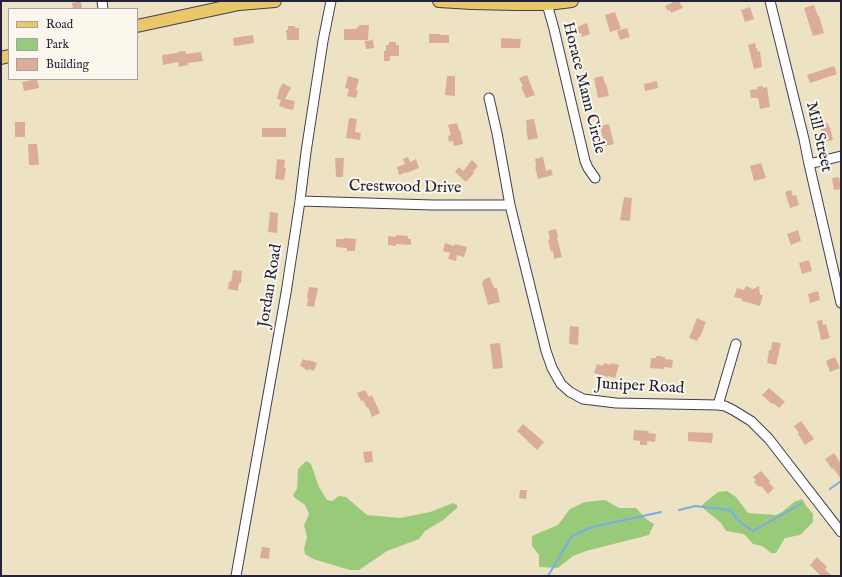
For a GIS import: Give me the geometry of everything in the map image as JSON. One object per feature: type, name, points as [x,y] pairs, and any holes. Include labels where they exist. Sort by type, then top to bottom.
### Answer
[{"type":"main road","points":[[138,26],[239,4],[274,1]]},
{"type":"main road","points":[[439,1],[472,4],[547,4],[572,1]]},
{"type":"street","name":"Jordan Road","points":[[236,576],[286,293],[306,152],[331,1]]},
{"type":"street","name":"Mill Street","points":[[770,1],[804,139],[841,303]]},
{"type":"street","name":"Horace Mann Circle","points":[[547,4],[585,161],[596,178]]},
{"type":"street","name":"Juniper Road","points":[[489,98],[510,205],[546,351],[552,368],[561,384],[570,392],[583,399],[627,403],[718,405],[729,408],[751,421],[769,439],[841,532]]},
{"type":"street","points":[[809,164],[841,156]]},
{"type":"street","name":"Crestwood Drive","points":[[300,201],[433,205],[510,205]]},
{"type":"street","points":[[718,405],[736,344]]},
{"type":"green space","points":[[306,461],[311,464],[319,487],[327,500],[332,501],[339,496],[346,497],[367,515],[400,518],[430,512],[453,503],[457,505],[457,508],[443,520],[425,531],[419,539],[387,551],[359,570],[350,570],[313,559],[305,554],[304,549],[307,537],[304,525],[309,514],[305,505],[293,495],[297,489],[298,469]]},
{"type":"green space","points":[[727,491],[736,497],[748,513],[776,515],[794,502],[802,499],[813,514],[813,522],[800,535],[785,538],[776,553],[771,553],[762,546],[753,544],[744,534],[726,531],[721,523],[704,509],[702,505],[718,492]]},
{"type":"green space","points":[[605,500],[619,508],[636,508],[646,519],[654,524],[649,535],[586,551],[573,556],[558,568],[539,567],[539,555],[532,546],[532,537],[558,525],[570,509],[585,502]]},
{"type":"building","points":[[81,1],[82,8],[73,8],[72,3]]},
{"type":"building","points":[[679,1],[683,8],[671,13],[665,6]]},
{"type":"building","points":[[814,5],[824,33],[813,36],[804,8]]},
{"type":"building","points":[[750,7],[754,19],[745,22],[741,10]]},
{"type":"building","points":[[615,12],[621,29],[610,32],[605,15]]},
{"type":"building","points":[[587,23],[590,34],[582,37],[581,33],[577,34],[576,28]]},
{"type":"building","points":[[359,25],[369,25],[368,40],[344,40],[344,29],[357,29]]},
{"type":"building","points":[[288,26],[295,26],[295,28],[299,28],[299,40],[287,40],[286,30],[288,30]]},
{"type":"building","points":[[627,28],[630,37],[620,40],[617,31]]},
{"type":"building","points":[[429,34],[449,35],[449,43],[429,43]]},
{"type":"building","points":[[253,35],[254,43],[234,46],[233,38]]},
{"type":"building","points":[[501,38],[521,39],[520,48],[501,48]]},
{"type":"building","points":[[373,40],[374,48],[366,49],[365,41]]},
{"type":"building","points":[[389,42],[396,42],[396,45],[399,45],[399,56],[390,56],[390,61],[384,61],[384,51],[386,51],[386,45],[389,45]]},
{"type":"building","points":[[755,43],[758,52],[760,51],[762,67],[754,69],[748,45]]},
{"type":"building","points":[[185,51],[186,54],[201,52],[203,61],[188,63],[188,65],[179,67],[178,62],[163,65],[162,55]]},
{"type":"building","points":[[834,66],[837,74],[810,83],[807,75]]},
{"type":"building","points":[[527,75],[535,95],[526,98],[519,78]]},
{"type":"building","points":[[348,76],[359,79],[356,90],[358,91],[356,98],[347,96],[349,89],[345,88]]},
{"type":"building","points":[[447,76],[455,76],[455,96],[445,95]]},
{"type":"building","points":[[603,76],[609,96],[598,98],[594,78]]},
{"type":"building","points":[[37,80],[39,88],[24,91],[22,82]]},
{"type":"building","points":[[657,81],[658,88],[645,91],[644,84]]},
{"type":"building","points":[[283,83],[291,88],[285,99],[295,101],[293,110],[279,106],[281,100],[277,99],[279,90]]},
{"type":"building","points":[[763,86],[763,88],[767,87],[770,107],[760,109],[758,98],[751,98],[750,90],[758,89],[757,87]]},
{"type":"building","points":[[349,118],[357,119],[355,132],[361,133],[360,140],[346,138]]},
{"type":"building","points":[[534,119],[538,138],[528,140],[526,120]]},
{"type":"building","points":[[15,122],[25,122],[25,137],[15,137]]},
{"type":"building","points":[[457,123],[463,144],[454,146],[453,141],[449,142],[448,136],[451,135],[448,125]]},
{"type":"building","points":[[828,123],[833,140],[824,142],[821,129],[822,125]]},
{"type":"building","points":[[609,124],[614,144],[605,146],[600,126]]},
{"type":"building","points":[[262,128],[286,128],[286,137],[262,137]]},
{"type":"building","points":[[28,144],[37,144],[39,165],[29,165]]},
{"type":"building","points":[[408,157],[410,162],[416,159],[419,168],[399,175],[397,167],[405,164],[403,159]]},
{"type":"building","points":[[543,157],[546,171],[551,169],[553,175],[538,179],[535,159]]},
{"type":"building","points":[[335,158],[344,158],[343,177],[336,177]]},
{"type":"building","points":[[277,159],[285,160],[284,168],[286,168],[284,180],[275,179]]},
{"type":"building","points":[[472,160],[478,166],[466,182],[455,172],[459,167],[463,171]]},
{"type":"building","points":[[761,163],[766,178],[754,181],[750,166]]},
{"type":"building","points":[[839,177],[841,189],[834,190],[832,178]]},
{"type":"building","points":[[791,190],[793,196],[796,195],[799,205],[790,208],[785,192]]},
{"type":"building","points":[[624,197],[632,198],[630,221],[620,220]]},
{"type":"building","points":[[270,212],[278,213],[277,233],[268,232]]},
{"type":"building","points":[[556,229],[562,257],[554,259],[553,251],[551,252],[548,240],[550,239],[548,231]]},
{"type":"building","points":[[798,230],[801,241],[791,245],[787,234]]},
{"type":"building","points":[[396,235],[408,236],[408,239],[411,239],[411,245],[388,245],[388,236],[396,237]]},
{"type":"building","points":[[336,239],[356,239],[355,251],[347,251],[347,248],[336,247]]},
{"type":"building","points":[[445,243],[454,246],[455,244],[467,247],[464,257],[457,255],[456,261],[448,259],[450,253],[443,251]]},
{"type":"building","points":[[809,260],[812,271],[802,274],[799,263]]},
{"type":"building","points":[[233,270],[242,271],[241,283],[239,283],[238,291],[228,289]]},
{"type":"building","points":[[490,277],[494,288],[497,288],[500,302],[488,305],[482,283],[483,280]]},
{"type":"building","points":[[746,286],[753,289],[759,286],[760,295],[763,295],[760,306],[734,297],[737,288],[744,290]]},
{"type":"building","points":[[309,287],[318,288],[314,307],[307,306]]},
{"type":"building","points":[[818,291],[820,300],[810,303],[808,294]]},
{"type":"building","points":[[697,318],[706,322],[697,341],[689,338]]},
{"type":"building","points":[[822,320],[823,325],[826,324],[830,338],[821,340],[817,321]]},
{"type":"building","points":[[570,326],[579,327],[578,345],[569,344]]},
{"type":"building","points":[[772,342],[781,343],[776,365],[767,363]]},
{"type":"building","points":[[500,343],[503,368],[493,369],[490,344]]},
{"type":"building","points":[[656,356],[662,356],[665,357],[665,359],[673,360],[672,368],[650,368],[651,358],[656,358]]},
{"type":"building","points":[[835,357],[840,368],[830,372],[826,361]]},
{"type":"building","points":[[303,359],[317,363],[314,371],[309,369],[309,371],[300,366]]},
{"type":"building","points":[[604,363],[619,365],[615,378],[594,373],[597,364],[603,366]]},
{"type":"building","points":[[769,388],[785,402],[779,408],[762,395]]},
{"type":"building","points":[[365,390],[369,397],[372,395],[380,413],[372,417],[368,407],[367,408],[363,400],[361,401],[357,393]]},
{"type":"building","points":[[801,421],[814,439],[805,445],[794,426]]},
{"type":"building","points":[[523,424],[544,442],[537,450],[517,431]]},
{"type":"building","points":[[634,430],[649,431],[648,433],[656,434],[655,442],[647,441],[647,445],[640,445],[640,441],[633,440]]},
{"type":"building","points":[[688,432],[713,433],[712,443],[688,441]]},
{"type":"building","points":[[372,451],[373,462],[365,463],[363,452]]},
{"type":"building","points":[[834,453],[841,464],[841,479],[825,459]]},
{"type":"building","points":[[761,471],[774,488],[768,494],[761,486],[759,487],[754,482],[756,480],[753,477]]},
{"type":"building","points":[[520,490],[527,490],[526,499],[519,498]]},
{"type":"building","points":[[262,547],[270,548],[269,559],[260,558]]},
{"type":"building","points":[[817,557],[827,567],[825,569],[832,576],[821,576],[810,565]]},
{"type":"waterway","points":[[830,489],[841,481]]},
{"type":"waterway","points":[[679,510],[695,506],[730,510],[740,522],[753,531],[801,504]]},
{"type":"waterway","points":[[548,576],[572,536],[592,527],[661,512]]}]
